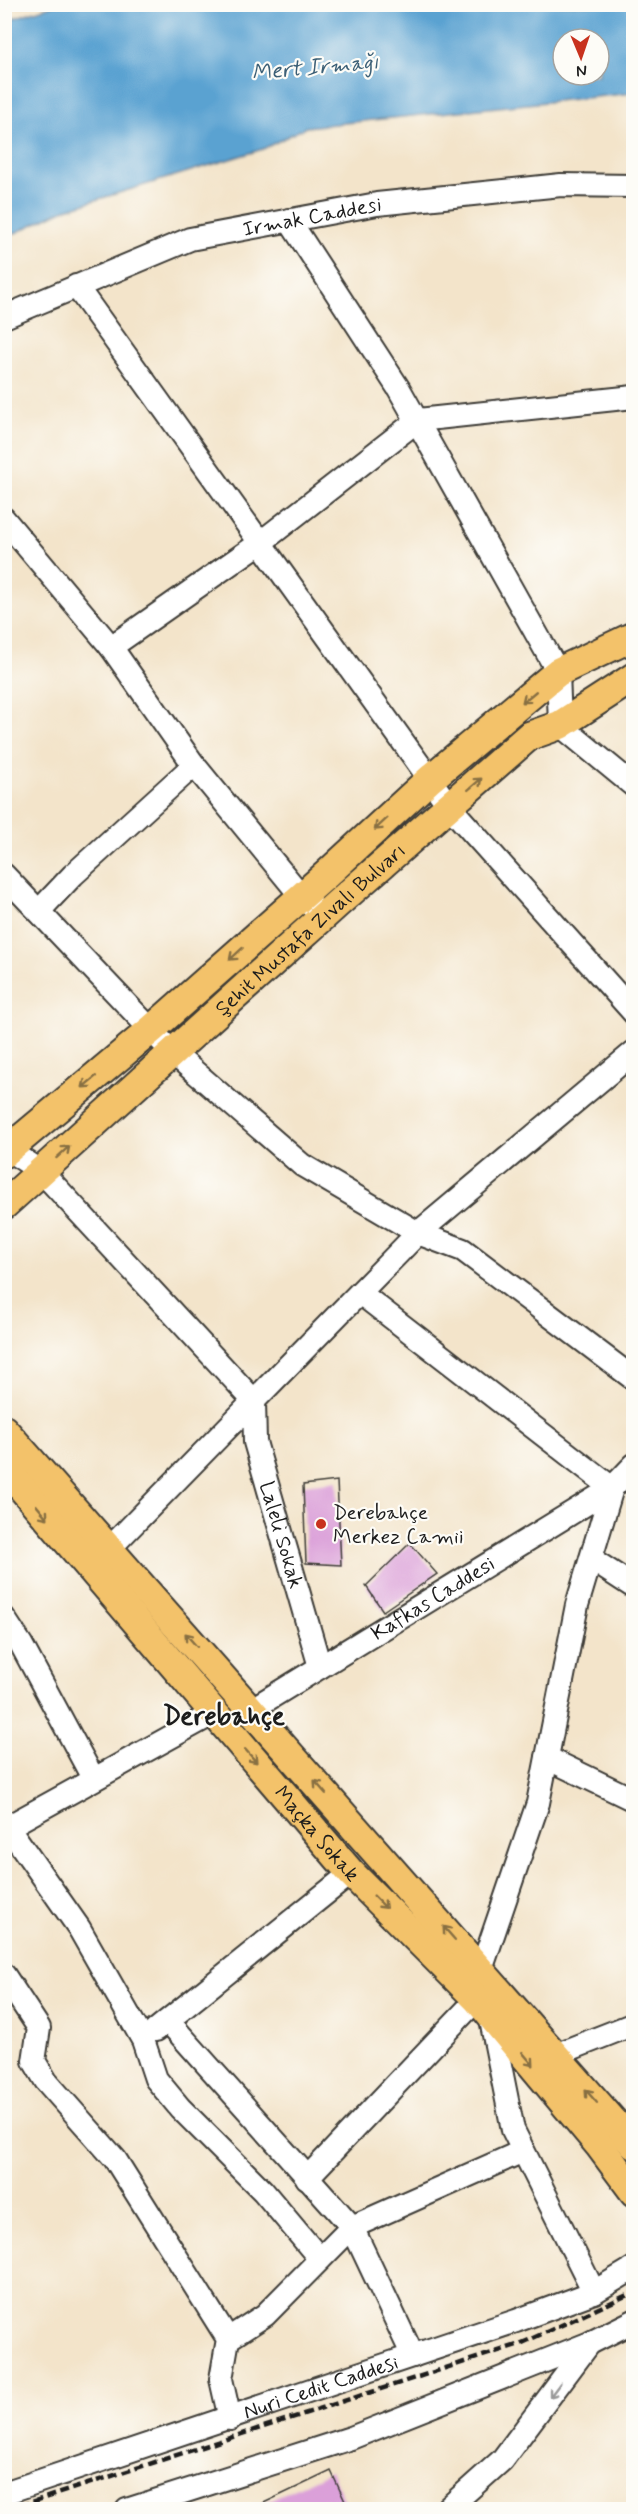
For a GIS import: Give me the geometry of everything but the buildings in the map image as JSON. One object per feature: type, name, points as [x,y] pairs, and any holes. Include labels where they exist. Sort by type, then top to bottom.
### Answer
[{"type":"main road","name":"Şehit Mustafa Zıvalı Bulvarı","points":[[6,1150],[152,1029],[302,897],[430,779],[558,672],[633,636]]},
{"type":"main road","name":"Şehit Mustafa Zıvalı Bulvarı","points":[[4,1205],[323,917],[529,736],[560,725],[633,677]]},
{"type":"main road","name":"Maçka Sokak","points":[[4,1430],[111,1548],[632,2142]]},
{"type":"main road","name":"Maçka Sokak","points":[[4,1467],[351,1873],[483,2007],[599,2145],[633,2192]]},
{"type":"street","name":"Irmak Caddesi","points":[[4,317],[190,239],[377,204],[550,186],[633,186]]},
{"type":"street","points":[[289,220],[418,420],[558,672],[560,725],[633,786]]},
{"type":"street","points":[[76,286],[449,806],[633,1013]]},
{"type":"street","points":[[111,647],[260,543],[418,420],[633,397]]},
{"type":"street","points":[[4,519],[111,647],[194,765],[302,897],[323,917]]},
{"type":"street","points":[[39,911],[73,874],[194,765]]},
{"type":"street","points":[[4,875],[173,1053],[302,1166],[418,1233],[464,1250],[633,1379]]},
{"type":"street","points":[[111,1548],[418,1233],[633,1052]]},
{"type":"street","points":[[6,1150],[42,1172],[254,1401]]},
{"type":"street","points":[[360,1293],[626,1478],[591,1559],[577,1605],[537,1803],[481,1970]]},
{"type":"street","name":"Laleli Sokak","points":[[254,1401],[255,1442],[320,1668]]},
{"type":"street","name":"Kafkas Caddesi","points":[[252,1709],[626,1478]]},
{"type":"street","points":[[591,1559],[633,1587]]},
{"type":"street","points":[[4,1618],[21,1644],[93,1778]]},
{"type":"street","points":[[214,1713],[6,1828],[79,1928],[143,2040],[156,2079],[180,2108],[262,2191],[320,2259]]},
{"type":"street","points":[[547,1758],[633,1800]]},
{"type":"street","points":[[143,2040],[351,1873]]},
{"type":"street","points":[[4,1975],[39,2028],[34,2061],[46,2081],[115,2159],[228,2339],[221,2379],[230,2419]]},
{"type":"street","points":[[483,2007],[513,2130],[594,2292]]},
{"type":"street","points":[[307,2178],[483,2007]]},
{"type":"street","points":[[168,2021],[352,2227],[412,2356]]},
{"type":"street","points":[[555,2055],[633,2024]]},
{"type":"street","points":[[228,2339],[265,2315],[352,2227],[523,2151]]},
{"type":"street","name":"Nuri Cedit Caddesi","points":[[4,2493],[230,2419],[594,2292],[633,2268]]},
{"type":"street","points":[[127,2510],[351,2438],[590,2343],[633,2321]]},
{"type":"street","points":[[446,2510],[502,2460],[590,2343]]},
{"type":"water","name":"Mert Irmağı","points":[[56,4],[633,5],[633,93],[306,127],[263,149],[63,210],[5,238],[5,21]]},
{"type":"railway","points":[[7,2510],[520,2344],[634,2292]]},
{"type":"place","name":"Derebahçe Merkez Camii","points":[[321,1524]]},
{"type":"district","name":"Derebahçe","points":[[224,1715]]}]
